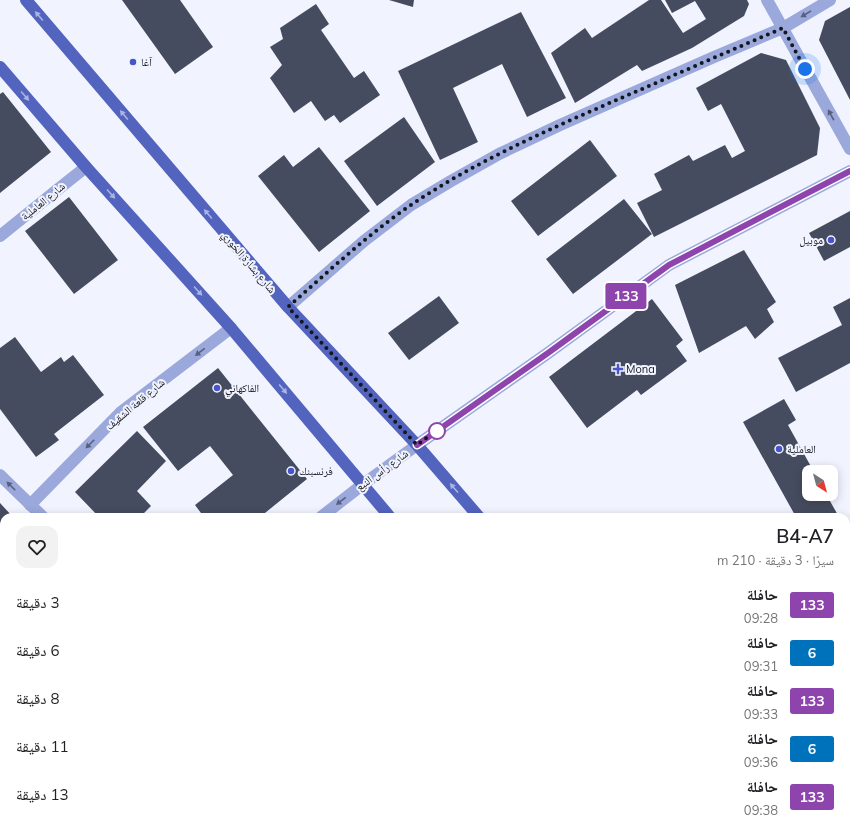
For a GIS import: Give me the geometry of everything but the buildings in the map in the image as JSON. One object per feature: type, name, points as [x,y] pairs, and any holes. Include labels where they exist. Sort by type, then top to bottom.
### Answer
[{"type":"main road","name":"شارع بشارة الخوري","points":[[26,0],[288,307],[417,445],[476,513]]},
{"type":"main road","points":[[0,67],[86,167],[231,328],[386,513]]},
{"type":"street","points":[[767,0],[850,149]]},
{"type":"street","points":[[288,307],[364,241],[411,205],[451,181],[499,154],[560,125],[783,28],[830,0]]},
{"type":"street","name":"شارع العاملية","points":[[0,236],[86,167]]},
{"type":"street","name":"شارع رأس النبع","points":[[325,513],[417,445],[548,353],[669,265],[850,171]]},
{"type":"street","name":"شارع قلعة الشقيف","points":[[30,505],[121,412],[231,328]]},
{"type":"street","points":[[0,475],[39,513]]},
{"type":"bus line","name":"133","points":[[417,445],[548,353],[669,265],[850,171]]},
{"type":"place","name":"آغا","points":[[133,62]]},
{"type":"place","name":"موبيل","points":[[831,240]]},
{"type":"place","name":"Mona","points":[[618,369]]},
{"type":"place","name":"الفاكهاني","points":[[217,388]]},
{"type":"place","name":"العاملية","points":[[779,449]]},
{"type":"place","name":"فرنسبنك","points":[[291,471]]},
{"type":"route","points":[[437,431],[440,428],[417,445],[288,307],[364,241],[411,205],[499,154],[560,125],[783,28],[805,69]]}]
